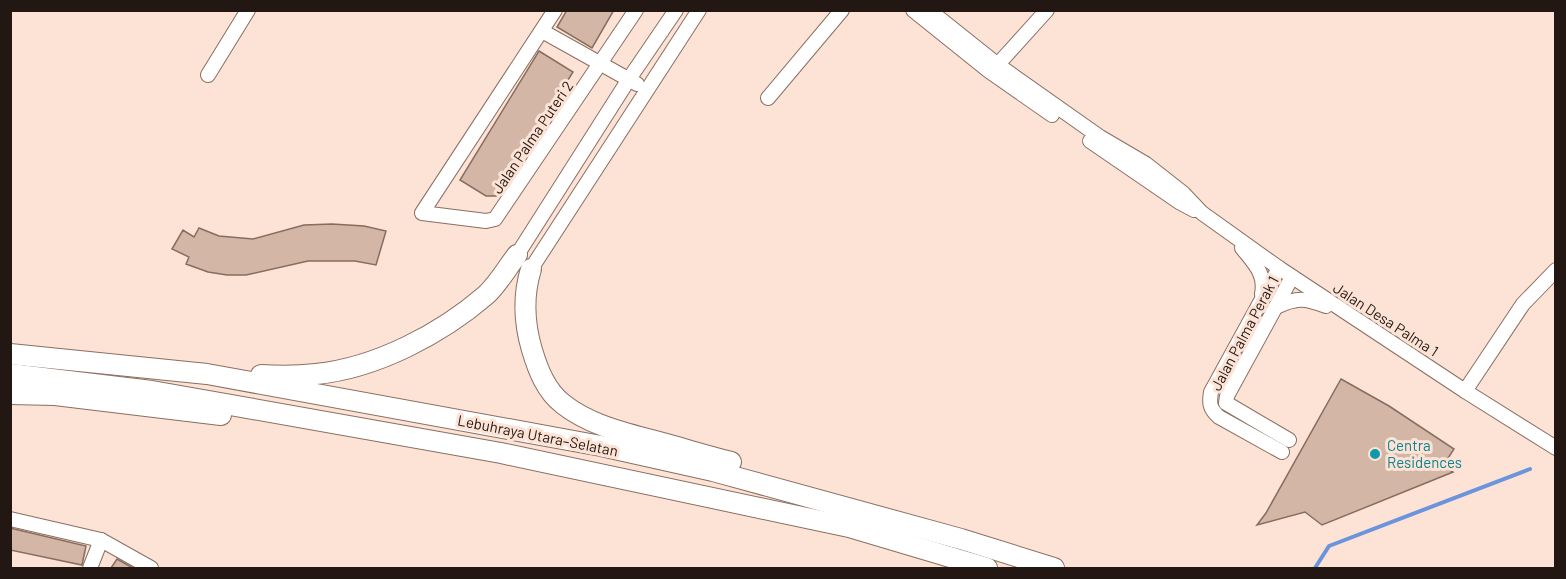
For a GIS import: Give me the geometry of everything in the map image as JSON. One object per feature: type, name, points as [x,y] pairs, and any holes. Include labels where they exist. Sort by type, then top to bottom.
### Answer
[{"type":"highway","points":[[207,375],[318,374],[404,350],[445,327],[524,262]]},
{"type":"highway","points":[[524,262],[525,309],[529,340],[540,375],[562,404],[610,429],[895,507],[925,519],[961,539]]},
{"type":"highway","name":"Lebuhraya Utara–Selatan","points":[[10,354],[207,375],[612,448],[713,471],[961,539],[1054,568]]},
{"type":"highway","name":"Lebuhraya Utara–Selatan","points":[[10,374],[152,390],[594,472],[849,527],[987,568]]},
{"type":"highway","points":[[10,394],[55,395],[414,438]]},
{"type":"street","points":[[208,75],[248,10]]},
{"type":"street","points":[[555,10],[542,31],[646,89]]},
{"type":"street","name":"Jalan Palma Puteri 2","points":[[542,31],[422,213],[486,221],[495,219],[636,10]]},
{"type":"street","points":[[524,262],[629,79],[676,10]]},
{"type":"street","points":[[524,262],[699,10]]},
{"type":"street","points":[[768,98],[843,10]]},
{"type":"street","name":"Jalan Desa Palma 1","points":[[913,10],[995,69],[1146,164],[1183,193],[1202,213],[1292,277],[1556,448]]},
{"type":"street","name":"Jalan Desa Palma 1","points":[[929,10],[995,69]]},
{"type":"street","points":[[995,69],[1047,10]]},
{"type":"street","points":[[1232,236],[1262,275],[1264,285],[1261,302]]},
{"type":"street","name":"Jalan Palma Perak 1","points":[[1279,268],[1211,392],[1209,403],[1211,410],[1219,417],[1259,432],[1285,446]]},
{"type":"street","points":[[1465,391],[1523,304],[1556,270]]},
{"type":"street","name":"Jalan Palma Perak 1","points":[[1259,432],[1226,404],[1227,396],[1292,277]]},
{"type":"street","points":[[1276,307],[1289,301],[1307,299],[1350,316]]},
{"type":"street","points":[[10,519],[100,540],[151,568]]},
{"type":"street","points":[[90,568],[100,540]]},
{"type":"building","points":[[567,10],[614,10],[592,48],[557,27]]},
{"type":"building","points":[[539,51],[573,72],[496,196],[486,196],[460,180]]},
{"type":"building","points":[[304,225],[364,226],[386,231],[376,265],[355,261],[308,261],[246,275],[227,275],[208,272],[186,264],[189,257],[172,249],[183,230],[194,237],[199,228],[219,236],[253,239]]},
{"type":"building","name":"Centra Residences","points":[[1341,379],[1389,406],[1454,449],[1443,466],[1453,472],[1322,525],[1305,512],[1257,525],[1266,513]]},
{"type":"building","points":[[10,528],[86,546],[82,565],[10,550]]},
{"type":"building","points":[[117,559],[133,568],[111,568]]},
{"type":"waterway","points":[[1315,568],[1329,546],[1530,469]]},
{"type":"place","name":"Centra Residences","points":[[1375,454]]}]
